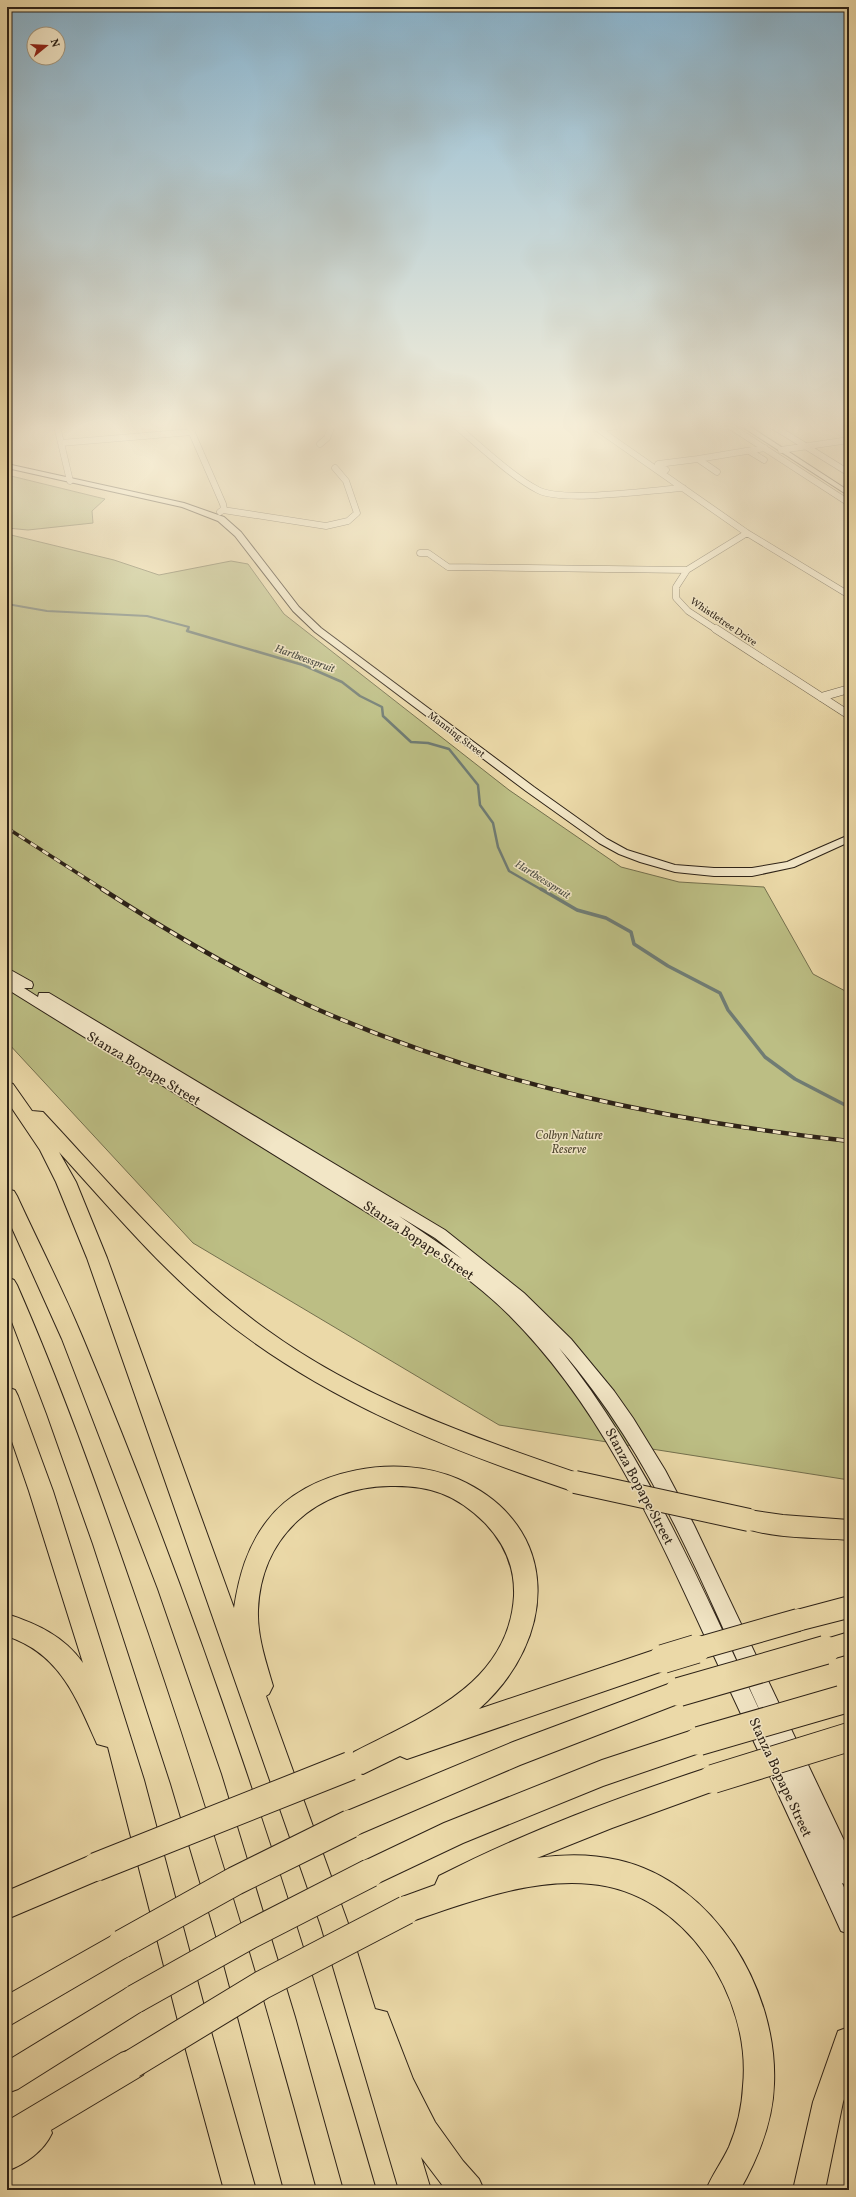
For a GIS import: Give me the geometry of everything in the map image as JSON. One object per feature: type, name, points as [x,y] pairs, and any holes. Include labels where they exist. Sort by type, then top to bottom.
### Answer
[{"type":"highway","points":[[7,1083],[169,1258],[221,1305],[282,1352],[322,1376],[420,1426],[512,1462],[576,1482],[651,1500],[749,1520],[783,1525],[849,1530]]},
{"type":"highway","points":[[7,1088],[48,1148],[80,1213],[230,1636],[287,1787],[335,1926],[416,2190]]},
{"type":"highway","points":[[7,1196],[73,1339],[170,1589],[235,1774],[311,2017],[360,2190]]},
{"type":"highway","points":[[7,1285],[47,1383],[139,1642],[272,2082],[300,2190]]},
{"type":"highway","points":[[7,1396],[41,1491],[131,1780],[193,2021],[240,2190]]},
{"type":"highway","points":[[287,1787],[252,1657],[247,1624],[248,1591],[257,1557],[265,1541],[279,1523],[310,1496],[327,1488],[360,1478],[379,1476],[415,1476],[436,1480],[454,1487],[469,1496],[487,1510],[512,1538],[522,1559],[526,1577],[527,1602],[524,1620],[518,1639],[508,1659],[481,1691],[462,1707],[440,1720],[356,1763]]},
{"type":"highway","points":[[7,1904],[90,1869],[356,1763],[664,1659],[798,1620],[849,1607]]},
{"type":"highway","points":[[7,1625],[26,1632],[56,1651],[84,1684],[98,1713],[153,1868]]},
{"type":"highway","points":[[7,2012],[122,1944],[235,1881],[350,1824],[429,1788],[584,1727],[679,1692],[849,1643]]},
{"type":"highway","points":[[7,2078],[136,1999],[249,1935],[370,1872],[454,1833],[602,1772],[699,1741],[845,1699]]},
{"type":"highway","points":[[7,2139],[262,1985],[409,1909],[472,1874],[506,1858],[619,1812],[713,1779],[849,1737]]},
{"type":"highway","points":[[7,1894],[90,1869]]},
{"type":"highway","points":[[409,1909],[500,1879],[555,1869],[600,1871],[633,1879],[666,1896],[684,1910],[719,1946],[733,1968],[749,2004],[756,2029],[759,2056],[757,2099],[750,2132],[743,2153],[722,2190]]},
{"type":"highway","points":[[335,1926],[358,1976],[395,2073],[418,2122],[441,2158],[468,2190]]},
{"type":"highway","points":[[193,2021],[228,2190]]},
{"type":"highway","points":[[809,2190],[828,2102],[845,2053]]},
{"type":"highway","points":[[7,2155],[127,2067]]},
{"type":"main road","name":"Manning Street","points":[[233,529],[293,605],[318,630],[603,841],[644,860],[676,868],[738,873],[771,870],[790,865],[849,838]]},
{"type":"main road","name":"Stanza Bopape Street","points":[[7,972],[440,1234],[490,1271],[557,1334],[611,1400],[628,1424],[662,1484],[849,1875]]},
{"type":"main road","name":"Stanza Bopape Street","points":[[7,983],[117,1052],[401,1224],[464,1268],[513,1310],[536,1335],[574,1379],[607,1423],[648,1494],[849,1923]]},
{"type":"street","points":[[741,529],[848,594]]},
{"type":"street","name":"Whistletree Drive","points":[[747,533],[687,570],[674,593],[676,598],[684,608],[849,715]]},
{"type":"street","points":[[420,553],[428,553],[448,567],[687,570]]},
{"type":"street","points":[[821,697],[849,689]]},
{"type":"green space","points":[[13,529],[42,529],[28,530]]},
{"type":"green space","name":"Colbyn Nature Reserve","points":[[7,534],[114,560],[159,575],[231,561],[248,564],[284,614],[509,790],[621,867],[679,882],[764,887],[813,974],[849,993],[849,1480],[499,1425],[193,1243],[7,1042]]},
{"type":"waterway","name":"Hartbeesspruit","points":[[7,604],[47,611],[147,616],[189,627],[188,630]]},
{"type":"waterway","name":"Hartbeesspruit","points":[[188,629],[187,631],[303,665],[342,682],[360,696],[382,707],[383,716],[411,742],[428,743],[449,749],[478,785],[480,805],[493,823],[498,847],[509,871],[542,890]]},
{"type":"waterway","name":"Hartbeesspruit","points":[[541,889],[577,910],[606,918],[631,932],[634,944],[668,966],[720,993],[728,1010],[765,1057],[795,1079],[849,1107]]},
{"type":"railway","points":[[7,828],[104,890]]},
{"type":"railway","points":[[102,889],[208,954],[291,997],[383,1036],[448,1059],[513,1079],[579,1096],[646,1110],[781,1133],[849,1141]]}]
